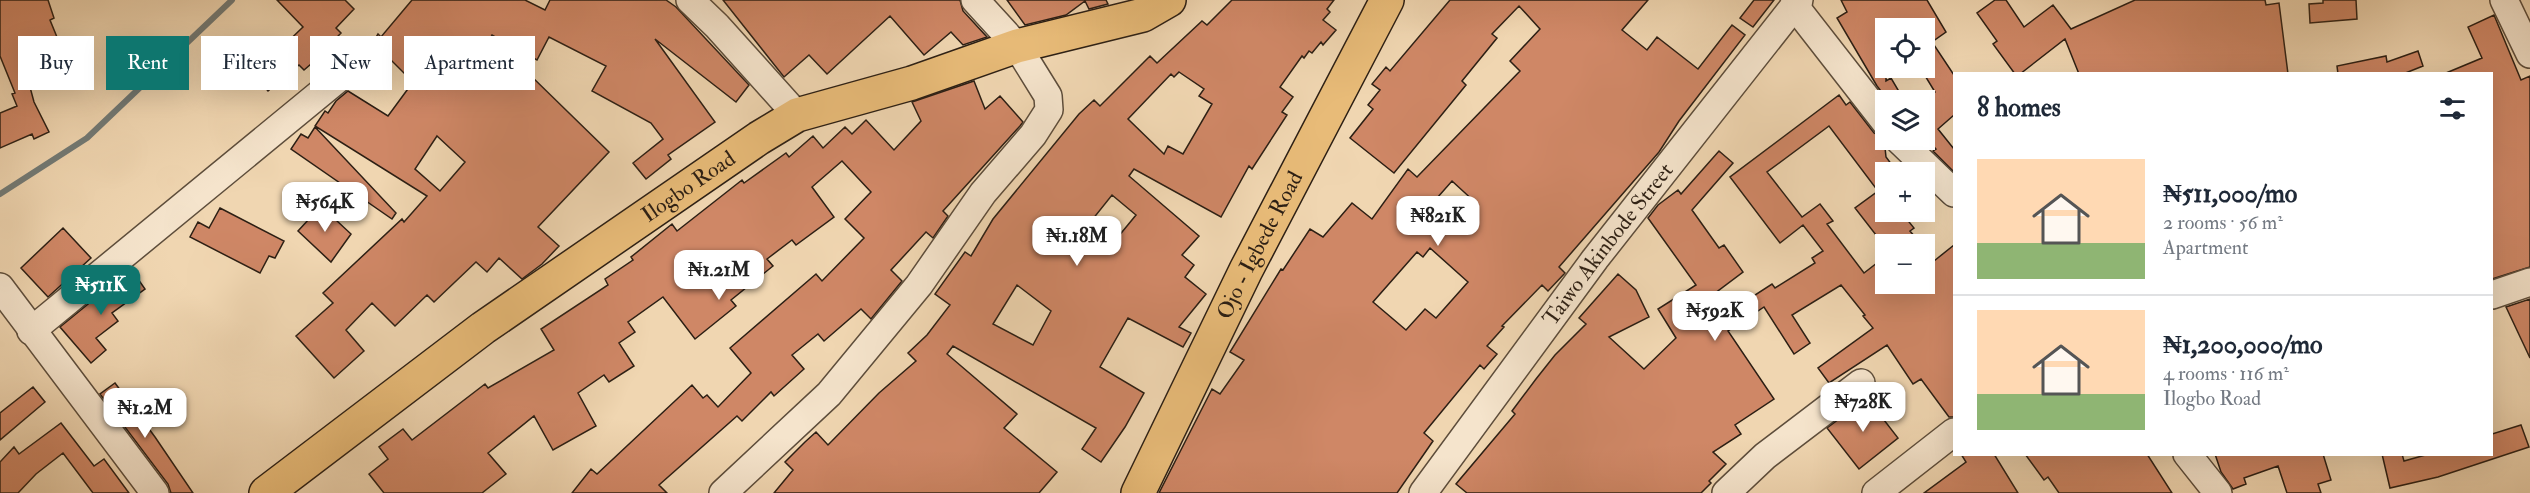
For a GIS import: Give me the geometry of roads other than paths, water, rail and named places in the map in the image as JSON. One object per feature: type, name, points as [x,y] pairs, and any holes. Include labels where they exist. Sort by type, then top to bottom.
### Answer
[{"type":"main road","name":"Ilogbo Road","points":[[266,493],[483,328],[759,138],[797,115],[912,83],[1017,46],[1143,15],[1169,0]]},
{"type":"main road","name":"Ojo - Igbede Road","points":[[1138,493],[1246,270],[1387,0]]},
{"type":"street","points":[[690,0],[717,26],[797,115]]},
{"type":"street","points":[[723,493],[829,394],[920,285],[983,193],[1033,135],[1048,110],[1048,96],[1017,46],[975,0]]},
{"type":"street","points":[[2504,0],[2530,54]]},
{"type":"street","points":[[1797,3],[1875,108]]},
{"type":"street","name":"Taiwo Akinbode Street","points":[[1423,493],[1595,259],[1797,3]]},
{"type":"street","points":[[31,331],[324,90]]},
{"type":"street","points":[[1909,150],[1953,192]]},
{"type":"street","points":[[2493,295],[2530,282]]},
{"type":"street","points":[[0,287],[155,493]]},
{"type":"street","points":[[1726,493],[1765,456],[1861,383]]},
{"type":"street","points":[[1876,493],[1953,433]]},
{"type":"street","points":[[2189,456],[2218,493]]},
{"type":"waterway","points":[[0,194],[87,138],[232,0]]}]
